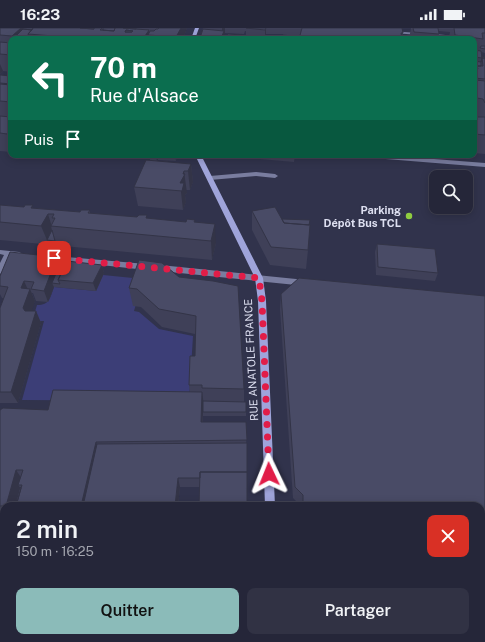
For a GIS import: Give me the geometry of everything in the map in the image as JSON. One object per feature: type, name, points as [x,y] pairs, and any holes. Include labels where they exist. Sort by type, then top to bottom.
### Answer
[{"type":"street","points":[[390,32],[403,31],[445,36]]},
{"type":"street","name":"RUE ANATOLE FRANCE","points":[[200,158],[259,278],[262,301],[270,502]]},
{"type":"street","points":[[422,158],[485,165]]},
{"type":"street","points":[[210,178],[256,174],[275,176]]},
{"type":"street","points":[[0,271],[4,252],[315,284]]},
{"type":"shaded area","points":[[103,275],[143,279],[134,311],[139,312],[159,329],[193,336],[189,401],[22,400],[44,321],[35,321],[33,318],[37,305],[45,304],[49,300],[54,287],[96,291]]},
{"type":"building","points":[[0,28],[21,28],[12,36],[0,35]]},
{"type":"building","points":[[23,28],[33,28],[32,30]]},
{"type":"building","points":[[33,28],[102,28],[100,30],[114,31],[115,28],[149,30],[145,36],[54,36],[28,34]],"holes":[[[126,30],[133,31],[125,32]]]},
{"type":"building","points":[[103,28],[115,28],[114,31],[103,30]]},
{"type":"building","points":[[181,28],[177,36],[148,35],[150,31],[158,29]]},
{"type":"building","points":[[246,28],[266,28],[265,30]]},
{"type":"building","points":[[302,28],[402,28],[403,33],[401,33],[402,36],[300,36]]},
{"type":"building","points":[[413,28],[438,28],[439,34],[414,32]]},
{"type":"building","points":[[454,28],[485,28],[485,33],[482,33],[483,39],[477,38],[477,36],[455,35]]},
{"type":"building","points":[[23,29],[32,30],[28,34],[28,36],[16,36]]},
{"type":"building","points":[[203,29],[224,31],[222,36],[201,36]]},
{"type":"building","points":[[126,30],[133,31],[125,32]]},
{"type":"building","points":[[228,34],[242,35],[242,36],[226,36]]},
{"type":"building","points":[[0,42],[8,43],[8,55],[0,54]]},
{"type":"building","points":[[481,46],[485,46],[485,49],[480,48]]},
{"type":"building","points":[[477,50],[481,51],[482,58],[477,57]]},
{"type":"building","points":[[482,58],[485,58],[485,79],[477,78],[477,66],[483,66]]},
{"type":"building","points":[[477,61],[481,62],[481,66],[477,66]]},
{"type":"building","points":[[0,75],[8,76],[8,84],[0,83]]},
{"type":"building","points":[[477,80],[485,81],[485,103],[483,99],[477,98]]},
{"type":"building","points":[[0,84],[8,85],[8,102],[0,101]]},
{"type":"building","points":[[0,116],[8,117],[8,132],[7,134],[0,133]]},
{"type":"building","points":[[477,117],[485,117],[485,135],[477,134]]},
{"type":"building","points":[[146,160],[191,164],[188,171],[184,171],[183,174],[185,174],[180,183],[184,183],[182,191],[134,187]]},
{"type":"building","points":[[0,205],[24,207],[25,205],[33,205],[31,208],[80,212],[81,210],[90,210],[88,213],[137,217],[139,215],[147,215],[146,218],[186,222],[187,219],[195,220],[194,222],[215,224],[211,241],[51,226],[55,218],[52,218],[54,214],[48,214],[41,226],[0,222]]},
{"type":"building","points":[[275,207],[284,223],[310,225],[308,250],[271,247],[252,211]]},
{"type":"building","points":[[282,219],[310,220],[309,225],[284,223]]},
{"type":"building","points":[[52,230],[55,241],[47,240]]},
{"type":"building","points":[[377,244],[435,249],[438,273],[378,267]]},
{"type":"building","points":[[10,252],[57,257],[44,291],[31,289],[34,282],[24,281],[21,288],[30,289],[23,308],[25,311],[36,311],[11,392],[0,392],[0,308],[8,287],[0,286],[0,276]]},
{"type":"building","points":[[139,260],[162,263],[179,277],[238,286],[244,389],[202,388],[202,385],[189,385],[190,356],[195,356],[196,316],[159,309],[137,289],[129,288]]},
{"type":"building","points":[[67,261],[102,265],[93,283],[58,280]]},
{"type":"building","points":[[60,264],[65,265],[58,280],[60,284],[52,283]]},
{"type":"building","points":[[299,278],[485,296],[485,502],[303,502],[303,495],[295,487],[281,294]]},
{"type":"building","points":[[53,390],[202,392],[201,422],[246,422],[247,440],[96,442],[82,502],[17,502],[22,485],[18,485],[23,470],[16,470],[7,502],[0,502],[0,410],[3,408],[48,410]]},
{"type":"building","points":[[203,401],[246,402],[246,412],[203,412]]},
{"type":"building","points":[[247,443],[247,472],[200,472],[200,478],[178,478],[175,502],[84,502],[97,444]]},
{"type":"building","points":[[200,472],[247,472],[247,502],[199,502]]},
{"type":"building","points":[[20,487],[21,488],[16,502]]},
{"type":"place","name":"Parking Dépôt Bus TCL","points":[[409,216]]},
{"type":"route","points":[[54,258],[259,278],[262,301],[269,474]]}]
